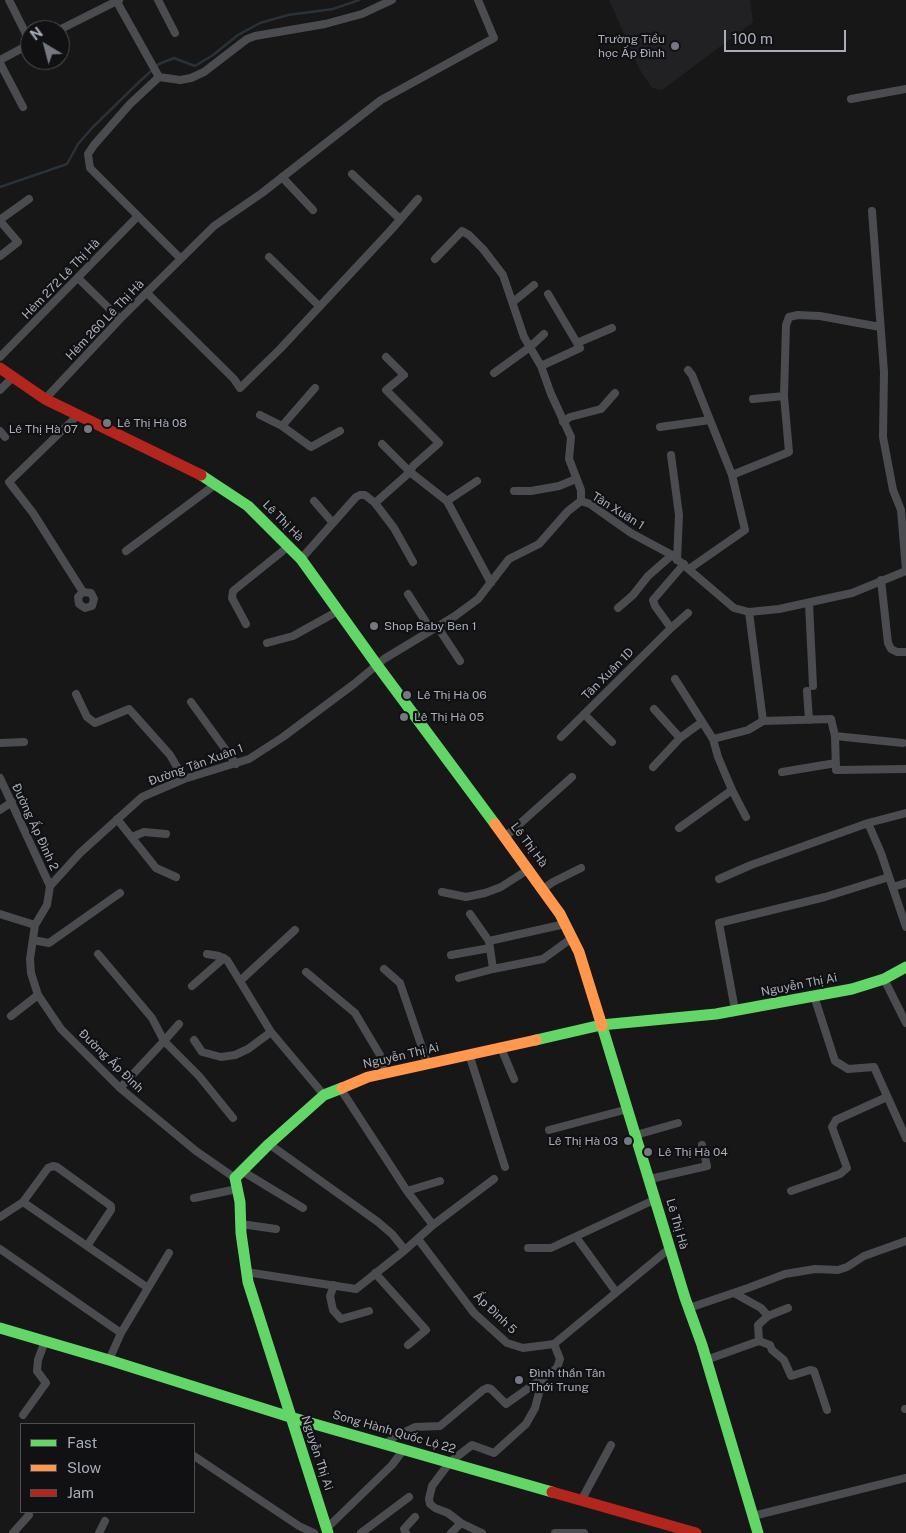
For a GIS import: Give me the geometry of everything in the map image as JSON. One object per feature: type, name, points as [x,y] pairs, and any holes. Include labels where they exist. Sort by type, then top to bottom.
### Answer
[{"type":"street","points":[[9,0],[20,23]]},
{"type":"street","points":[[158,0],[175,32]]},
{"type":"street","points":[[70,25],[118,1],[156,72],[180,80],[204,72],[247,39],[254,36],[325,24],[362,14],[392,0]]},
{"type":"street","name":"Hẻm 260 Lê Thị Hà","points":[[45,398],[120,319],[214,226],[282,177],[381,100],[494,38],[478,0]]},
{"type":"street","points":[[20,49],[0,62],[23,107]]},
{"type":"street","points":[[156,72],[88,154],[90,168],[180,258]]},
{"type":"street","points":[[852,99],[906,89]]},
{"type":"street","points":[[352,174],[400,219]]},
{"type":"street","points":[[282,177],[313,210]]},
{"type":"street","points":[[147,293],[234,379],[240,388],[319,306],[418,198]]},
{"type":"street","points":[[0,256],[18,242],[1,222],[1,219],[29,199]]},
{"type":"street","points":[[763,721],[749,612],[809,603],[852,593],[906,570],[901,510],[893,490],[883,437],[884,372],[872,211]]},
{"type":"street","name":"Hẻm 272 Lê Thị Hà","points":[[0,357],[138,216]]},
{"type":"street","points":[[435,259],[462,231],[469,235],[483,249],[503,275],[524,337],[541,366],[563,422],[571,437],[569,459],[581,490],[581,501]]},
{"type":"street","points":[[269,257],[319,306]]},
{"type":"street","points":[[78,278],[120,319]]},
{"type":"street","points":[[513,302],[534,285]]},
{"type":"street","points":[[541,366],[580,348],[548,294]]},
{"type":"street","points":[[732,475],[789,452],[784,396],[786,325],[788,317],[798,315],[820,316],[880,328]]},
{"type":"street","points":[[577,343],[612,328]]},
{"type":"street","points":[[494,373],[530,348],[544,334]]},
{"type":"street","points":[[375,503],[439,443],[386,390],[404,376],[386,357]]},
{"type":"street","name":"Lê Thị Hà","points":[[0,368],[45,398],[188,467],[248,506],[301,559],[376,664],[544,889],[579,952],[758,1533]]},
{"type":"street","points":[[618,608],[633,595],[648,576],[745,530],[732,475],[692,375],[688,370]]},
{"type":"street","points":[[0,390],[13,377]]},
{"type":"street","points":[[282,426],[315,388]]},
{"type":"street","points":[[563,422],[570,416],[601,409],[615,393]]},
{"type":"street","points":[[752,399],[784,396]]},
{"type":"street","points":[[78,415],[9,482],[33,513],[83,592]]},
{"type":"street","points":[[260,415],[282,426],[311,447],[340,430]]},
{"type":"street","points":[[660,427],[710,420]]},
{"type":"street","points":[[382,444],[410,472],[447,501],[491,583]]},
{"type":"street","points":[[671,456],[679,515],[680,562],[653,600],[655,606],[671,628]]},
{"type":"street","points":[[514,491],[531,491],[560,486],[576,479]]},
{"type":"street","points":[[447,501],[477,481]]},
{"type":"street","points":[[126,551],[216,484]]},
{"type":"street","points":[[301,559],[356,497],[365,495],[375,503],[394,528],[413,562]]},
{"type":"street","points":[[314,501],[333,523]]},
{"type":"street","name":"Tân Xuân 1","points":[[376,664],[455,616],[478,599],[509,559],[539,544],[568,512],[581,501],[590,504],[631,533],[680,562],[734,608],[749,612]]},
{"type":"street","points":[[246,624],[232,598],[232,591],[289,546]]},
{"type":"street","points":[[881,580],[888,643],[897,652],[906,652]]},
{"type":"street","points":[[408,594],[460,661]]},
{"type":"street","points":[[809,603],[809,720]]},
{"type":"street","points":[[267,643],[293,636],[338,611]]},
{"type":"street","name":"Tân Xuân 1D","points":[[561,737],[688,612]]},
{"type":"street","name":"Đường Tân Xuân 1","points":[[35,925],[47,905],[50,886],[80,853],[142,797],[184,779],[250,759],[346,690],[376,664]]},
{"type":"street","points":[[675,680],[713,739],[718,757],[746,817]]},
{"type":"street","points":[[76,694],[87,717],[95,723],[129,709],[170,755],[184,779]]},
{"type":"street","points":[[191,702],[236,764]]},
{"type":"street","points":[[654,709],[680,738]]},
{"type":"street","points":[[584,714],[612,742]]},
{"type":"street","points":[[713,739],[748,730],[763,721],[830,719],[834,736],[836,770],[906,769]]},
{"type":"street","points":[[653,767],[680,738],[702,722]]},
{"type":"street","points":[[834,736],[903,742]]},
{"type":"street","points":[[0,743],[24,742]]},
{"type":"street","points":[[782,772],[836,763]]},
{"type":"street","points":[[506,837],[572,777]]},
{"type":"street","name":"Đường Ấp Đình 2","points":[[0,778],[50,886]]},
{"type":"street","points":[[679,828],[732,790]]},
{"type":"street","points":[[0,810],[12,802]]},
{"type":"street","points":[[719,878],[868,823],[906,813]]},
{"type":"street","points":[[117,820],[156,868],[176,877]]},
{"type":"street","points":[[868,823],[874,835],[906,927]]},
{"type":"street","points":[[132,837],[144,832],[166,834]]},
{"type":"street","points":[[544,889],[553,882],[581,868]]},
{"type":"street","points":[[442,892],[466,897],[485,893],[501,887],[529,869]]},
{"type":"street","points":[[735,1010],[719,923],[816,900],[889,877]]},
{"type":"street","points":[[892,887],[906,883]]},
{"type":"street","points":[[33,940],[49,943],[120,893]]},
{"type":"street","points":[[0,914],[35,925]]},
{"type":"street","points":[[470,914],[490,945],[493,969]]},
{"type":"street","points":[[451,955],[565,924]]},
{"type":"street","name":"Đường Ấp Đình","points":[[35,925],[30,959],[31,973],[38,995],[61,1029],[120,1088],[196,1150],[238,1179],[303,1208]]},
{"type":"street","points":[[240,981],[295,930]]},
{"type":"street","points":[[459,978],[543,958],[572,938]]},
{"type":"street","points":[[98,954],[152,1018],[164,1041],[199,1076],[232,1118]]},
{"type":"street","points":[[207,954],[227,960],[271,1032],[324,1095]]},
{"type":"street","points":[[192,986],[224,958]]},
{"type":"street","name":"Nguyễn Thị Ai","points":[[327,1530],[246,1272],[238,1179],[270,1144],[324,1095],[368,1076],[428,1065],[601,1025],[716,1014],[814,996],[884,979],[906,967]]},
{"type":"street","points":[[384,969],[400,983],[428,1065]]},
{"type":"street","points":[[306,972],[356,1013],[380,1055],[384,1073]]},
{"type":"street","points":[[884,979],[906,1024]]},
{"type":"street","points":[[11,1016],[38,995]]},
{"type":"street","points":[[814,996],[835,1061],[848,1069],[874,1067],[906,1138]]},
{"type":"street","points":[[120,1088],[179,1024]]},
{"type":"street","points":[[194,1040],[202,1052],[221,1058],[235,1055],[248,1049],[271,1032]]},
{"type":"street","points":[[501,1048],[514,1080]]},
{"type":"street","points":[[469,1054],[505,1168]]},
{"type":"street","points":[[340,1088],[407,1191],[433,1225]]},
{"type":"street","points":[[791,1190],[840,1174],[847,1168],[832,1127],[836,1120],[887,1097]]},
{"type":"street","points":[[548,1130],[628,1109]]},
{"type":"street","points":[[636,1135],[678,1123]]},
{"type":"street","points":[[270,1144],[378,1222],[392,1234],[405,1250]]},
{"type":"street","points":[[650,1179],[707,1166],[702,1145]]},
{"type":"street","points":[[0,1217],[23,1202],[48,1168],[57,1167],[111,1206],[111,1210],[87,1246]]},
{"type":"street","points":[[194,1198],[238,1179]]},
{"type":"street","points":[[246,1272],[356,1288],[405,1250],[433,1225],[494,1179]]},
{"type":"street","points":[[407,1191],[440,1181]]},
{"type":"street","points":[[528,1248],[551,1248],[656,1199]]},
{"type":"street","points":[[23,1202],[148,1288]]},
{"type":"street","points":[[241,1224],[276,1229]]},
{"type":"street","points":[[576,1237],[616,1292]]},
{"type":"street","name":"Ấp Đình 5","points":[[418,1239],[474,1313],[506,1343],[523,1348],[554,1344]]},
{"type":"street","points":[[688,1308],[785,1274],[815,1269],[838,1270],[847,1267],[864,1256],[906,1241]]},
{"type":"street","points":[[386,1444],[394,1437],[415,1427],[440,1426],[487,1388],[491,1389],[506,1404],[557,1368],[560,1359],[554,1344],[670,1248]]},
{"type":"street","points":[[0,1249],[122,1332]]},
{"type":"street","points":[[109,1360],[122,1332],[169,1253]]},
{"type":"street","points":[[375,1273],[426,1330],[408,1345]]},
{"type":"street","points":[[334,1285],[330,1296],[333,1310],[341,1319],[369,1312]]},
{"type":"street","points":[[734,1293],[761,1308],[768,1316]]},
{"type":"street","points":[[759,1341],[758,1325],[768,1316],[788,1308]]},
{"type":"street","name":"Song Hành Quốc Lộ 22","points":[[0,1328],[290,1417],[696,1533]]},
{"type":"street","points":[[23,1415],[46,1383],[36,1371],[45,1341]]},
{"type":"street","points":[[706,1360],[759,1341],[770,1345],[772,1350],[784,1360],[790,1376],[810,1370],[814,1371],[826,1410]]},
{"type":"street","points":[[482,1533],[430,1504],[429,1499],[432,1486],[450,1462],[472,1445],[494,1453],[526,1424],[535,1408],[542,1378]]},
{"type":"street","points":[[582,1499],[611,1445]]},
{"type":"street","points":[[327,1530],[392,1465],[404,1449]]},
{"type":"street","points":[[195,1457],[299,1526],[314,1533]]},
{"type":"street","points":[[753,1516],[906,1478]]},
{"type":"street","points":[[361,1533],[409,1497]]},
{"type":"street","points":[[13,1533],[29,1515]]},
{"type":"street","points":[[406,1533],[404,1529],[415,1517]]},
{"type":"street","points":[[99,1533],[105,1521]]},
{"type":"street","points":[[451,1533],[461,1523]]},
{"type":"street","points":[[555,1533],[584,1533]]},
{"type":"shaded area","name":"Trường Tiểu học Ấp Đình","points":[[609,0],[750,0],[753,22],[662,90],[652,88],[640,70]]},
{"type":"waterway","points":[[0,187],[67,164],[78,144],[92,128],[159,64],[174,58],[195,66],[213,55],[238,35],[260,23],[288,15],[333,9],[359,0]]},
{"type":"traffic: fast","points":[[201,475],[248,506],[301,559],[495,824]]},
{"type":"traffic: fast","points":[[536,1040],[601,1025],[716,1014],[852,989],[884,979],[906,967]]},
{"type":"traffic: fast","points":[[602,1026],[685,1298],[702,1345],[758,1533]]},
{"type":"traffic: fast","points":[[328,1533],[248,1282],[241,1233],[240,1202],[235,1178],[269,1144],[324,1095],[342,1088]]},
{"type":"traffic: fast","points":[[0,1328],[290,1417],[552,1492]]},
{"type":"traffic: slow","points":[[495,824],[560,914],[579,952],[602,1026]]},
{"type":"traffic: slow","points":[[342,1088],[368,1077],[536,1040]]},
{"type":"traffic: jam","points":[[0,368],[45,399],[201,475]]},
{"type":"traffic: jam","points":[[552,1492],[696,1533]]},
{"type":"place","name":"Trường Tiểu học Ấp Đình","points":[[675,46]]},
{"type":"place","name":"Lê Thị Hà 08","points":[[107,423]]},
{"type":"place","name":"Lê Thị Hà 07","points":[[88,429]]},
{"type":"place","name":"Shop Baby Ben 1","points":[[374,626]]},
{"type":"place","name":"Lê Thị Hà 06","points":[[407,695]]},
{"type":"place","name":"Lê Thị Hà 05","points":[[404,717]]},
{"type":"place","name":"Lê Thị Hà 03","points":[[628,1141]]},
{"type":"place","name":"Lê Thị Hà 04","points":[[648,1152]]},
{"type":"place","name":"Đình thần Tân Thới Trung","points":[[519,1380]]}]
